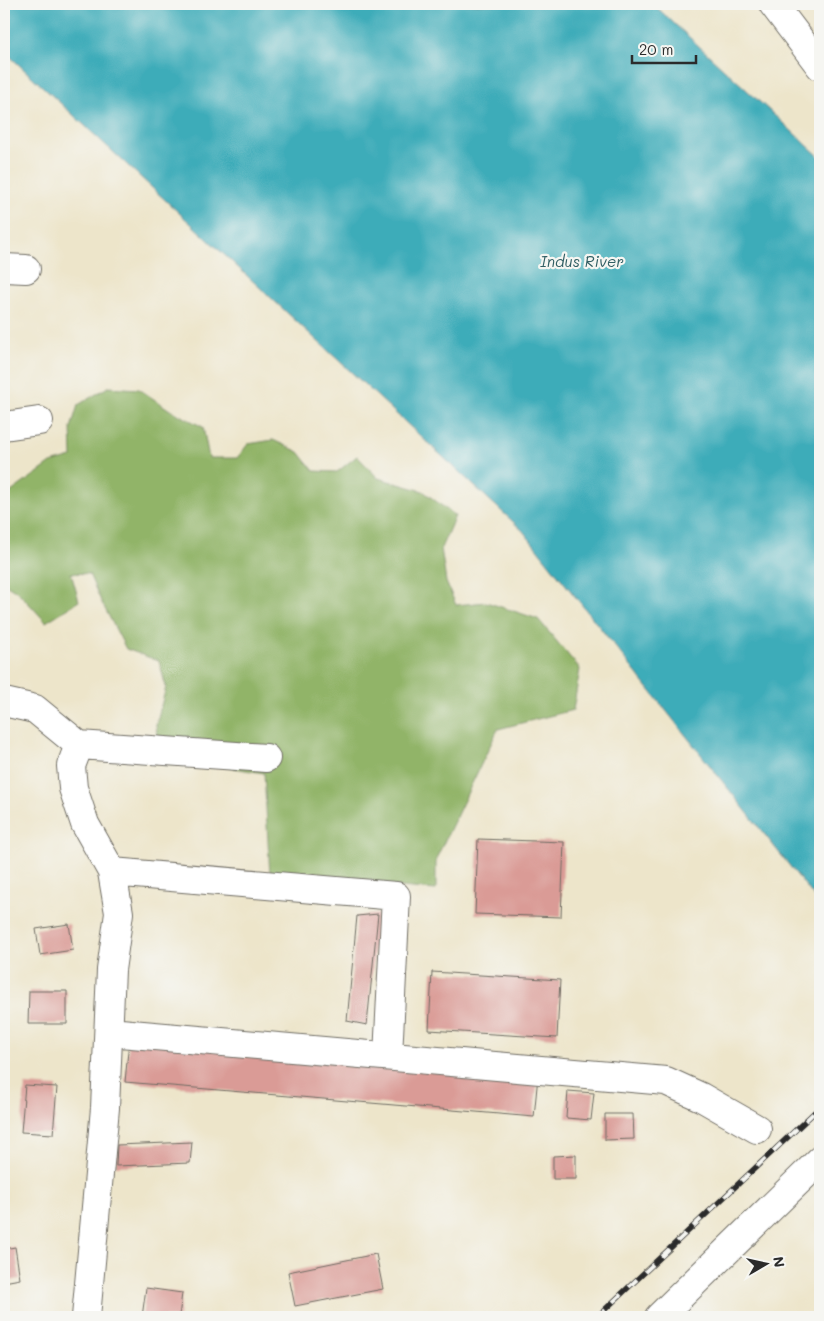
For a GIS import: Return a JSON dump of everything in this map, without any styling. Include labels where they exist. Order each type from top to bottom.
[{"type":"main road","points":[[773,4],[820,66]]},
{"type":"main road","points":[[4,426],[39,421]]},
{"type":"main road","points":[[4,702],[35,709],[79,745],[266,758]]},
{"type":"main road","points":[[79,745],[71,766],[73,788],[85,824],[112,872],[118,913],[111,970],[105,1108],[86,1317]]},
{"type":"main road","points":[[112,872],[396,896],[388,1056]]},
{"type":"main road","points":[[108,1032],[666,1081],[757,1128]]},
{"type":"main road","points":[[659,1317],[820,1160]]},
{"type":"green space","points":[[108,387],[139,389],[170,410],[203,427],[209,458],[237,458],[248,444],[273,440],[299,452],[314,471],[337,472],[357,456],[378,478],[423,491],[455,516],[441,548],[446,582],[456,605],[486,602],[538,619],[580,669],[573,710],[498,729],[436,859],[436,890],[270,876],[264,773],[159,756],[156,725],[166,687],[159,661],[126,649],[89,574],[71,573],[79,601],[46,622],[18,592],[4,583],[4,497],[51,463],[72,457],[71,428],[78,405]]},
{"type":"water","name":"Indus River","points":[[4,4],[653,4],[820,157],[820,904],[523,531],[4,51]]},
{"type":"building","points":[[478,839],[564,842],[561,917],[475,914]]},
{"type":"building","points":[[378,914],[367,1025],[347,1021],[357,916]]},
{"type":"building","points":[[69,924],[73,950],[40,955],[36,929]]},
{"type":"building","points":[[432,972],[560,980],[557,1038],[429,1030]]},
{"type":"building","points":[[29,991],[67,991],[67,1024],[28,1024]]},
{"type":"building","points":[[129,1041],[538,1076],[534,1117],[125,1082]]},
{"type":"building","points":[[25,1085],[57,1087],[53,1134],[21,1132]]},
{"type":"building","points":[[568,1091],[594,1093],[591,1120],[566,1118]]},
{"type":"building","points":[[605,1114],[633,1114],[634,1139],[605,1140]]},
{"type":"building","points":[[192,1142],[190,1163],[116,1166],[117,1145]]},
{"type":"building","points":[[576,1155],[576,1179],[553,1179],[553,1156]]},
{"type":"building","points":[[15,1247],[20,1279],[4,1282],[4,1249]]},
{"type":"building","points":[[376,1254],[383,1289],[295,1306],[288,1272]]},
{"type":"building","points":[[146,1288],[182,1293],[179,1317],[142,1317]]},
{"type":"railway","points":[[597,1317],[820,1107]]}]
